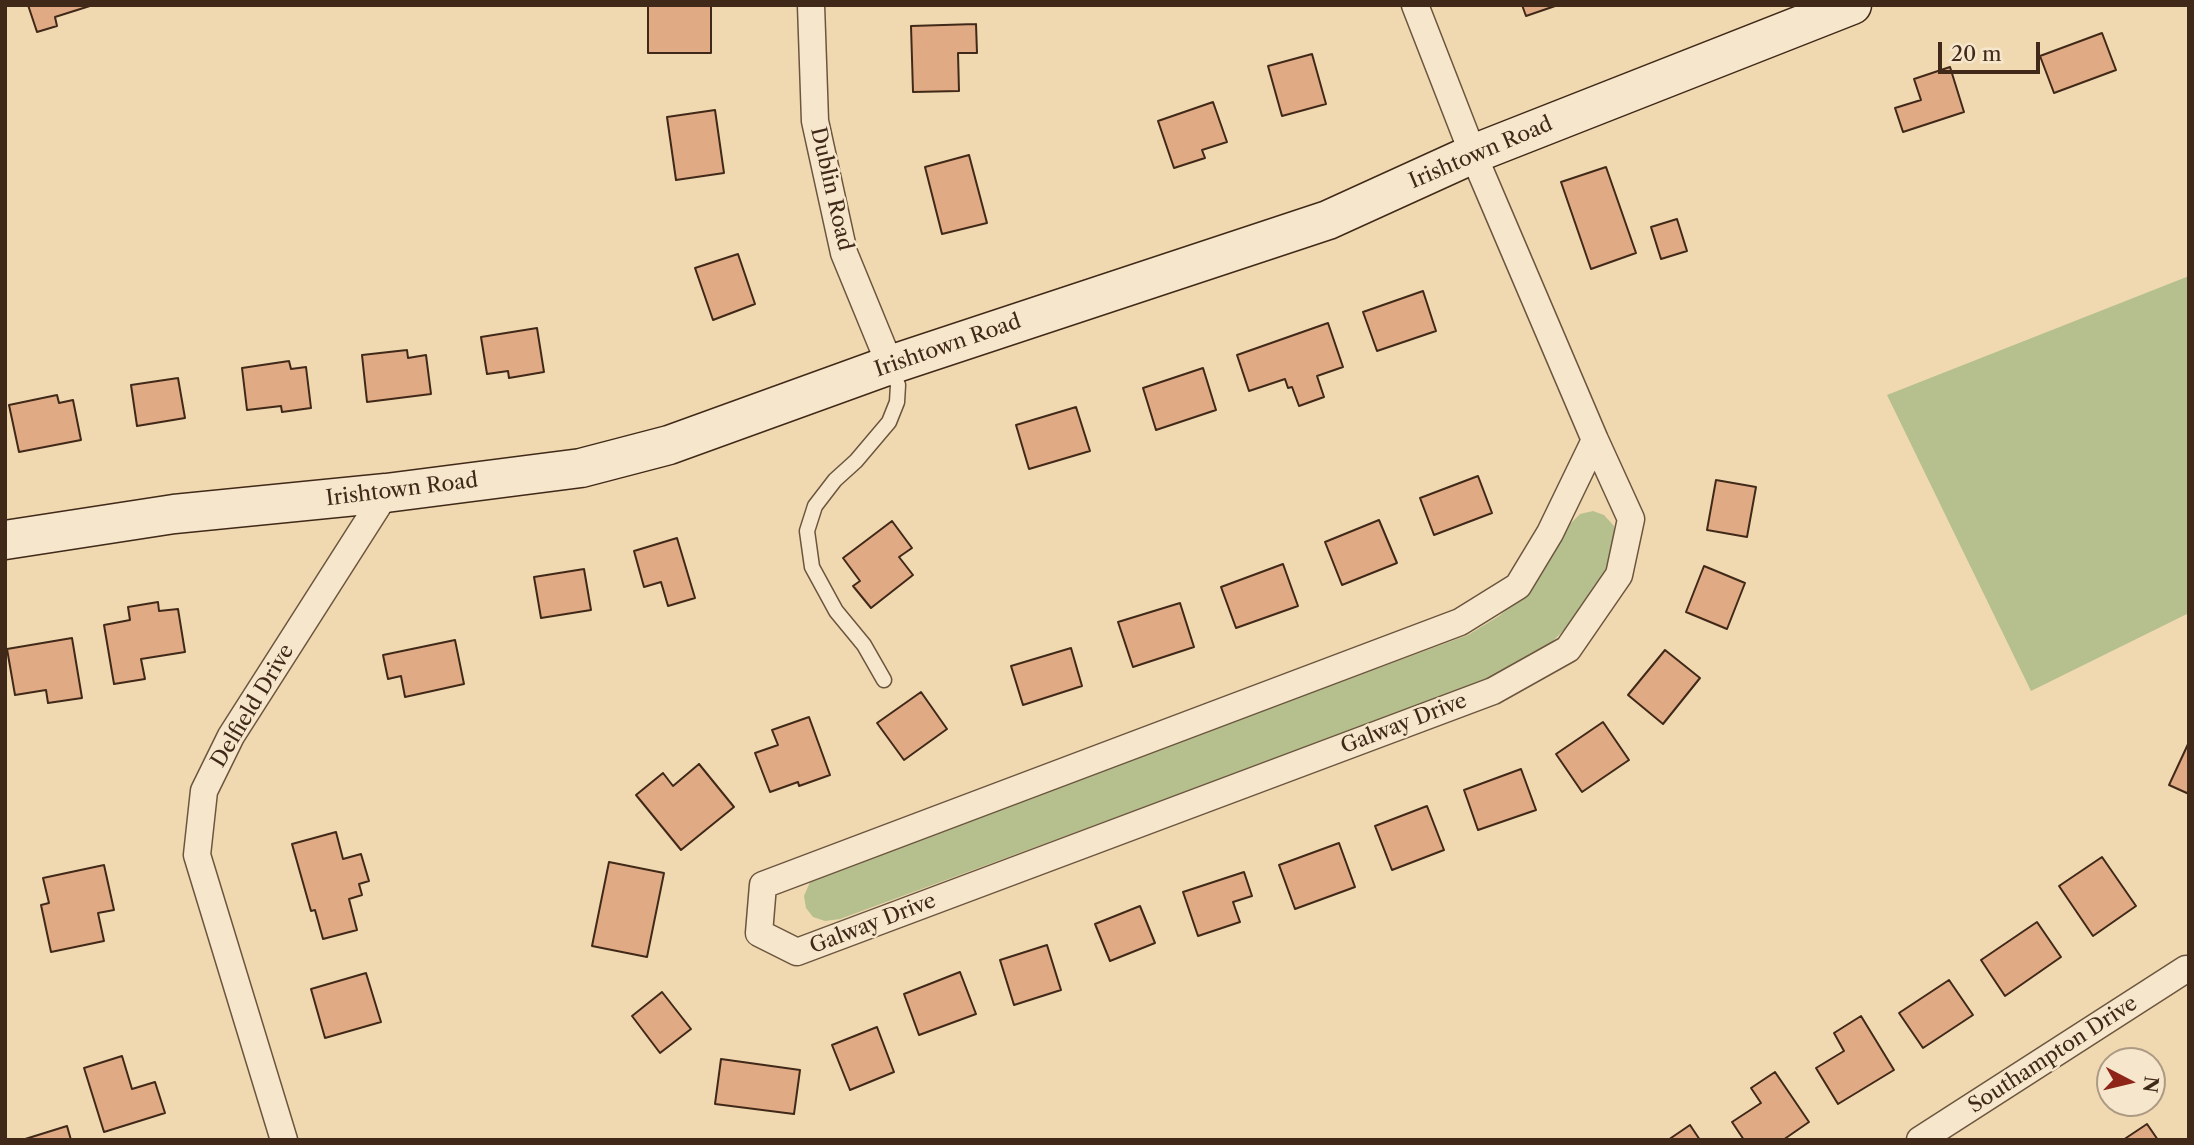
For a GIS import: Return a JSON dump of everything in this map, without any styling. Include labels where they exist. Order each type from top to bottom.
[{"type":"street","name":"Dublin Road","points":[[811,5],[815,121],[844,253],[890,365]]},
{"type":"street","name":"Galway Drive","points":[[1415,5],[1473,154],[1631,519],[1619,575],[1568,649],[1493,691],[797,952],[759,933],[763,885],[1460,622],[1518,586],[1550,533],[1595,440]]},
{"type":"street","name":"Irishtown Road","points":[[5,540],[174,514],[386,493],[581,468],[669,445],[890,365],[1328,219],[1473,154],[1852,5]]},
{"type":"street","name":"Delfield Drive","points":[[284,1140],[197,855],[204,791],[231,736],[386,493]]},
{"type":"street","name":"Southampton Drive","points":[[1920,1140],[2186,969]]},
{"type":"lane","points":[[884,680],[864,645],[836,611],[812,567],[807,531],[815,506],[835,480],[856,461],[889,422],[897,402],[898,385],[890,365]]},
{"type":"green space","points":[[2189,276],[2189,613],[2031,691],[1887,395]]},
{"type":"green space","points":[[1593,511],[1604,515],[1614,526],[1616,543],[1606,569],[1588,600],[1568,626],[1544,650],[1481,683],[840,919],[825,921],[813,917],[806,908],[804,896],[810,882],[823,873],[1468,635],[1499,616],[1525,595],[1545,568],[1570,524],[1580,514]]},
{"type":"building","points":[[28,5],[93,5],[55,17],[57,26],[37,32]]},
{"type":"building","points":[[648,5],[711,5],[711,53],[648,53]]},
{"type":"building","points":[[1522,5],[1558,5],[1526,16]]},
{"type":"building","points":[[976,24],[977,53],[958,53],[959,91],[913,92],[911,26]]},
{"type":"building","points":[[2102,33],[2116,70],[2054,93],[2040,56]]},
{"type":"building","points":[[1312,54],[1326,104],[1282,116],[1268,66]]},
{"type":"building","points":[[1950,67],[1964,112],[1903,132],[1895,108],[1921,100],[1914,79]]},
{"type":"building","points":[[1213,102],[1227,142],[1202,150],[1205,158],[1174,168],[1158,121]]},
{"type":"building","points":[[715,110],[724,173],[676,180],[667,117]]},
{"type":"building","points":[[969,155],[987,223],[942,234],[925,167]]},
{"type":"building","points":[[1606,167],[1636,253],[1591,269],[1561,182]]},
{"type":"building","points":[[1677,219],[1687,251],[1661,259],[1651,227]]},
{"type":"building","points":[[738,254],[755,304],[713,320],[695,268]]},
{"type":"building","points":[[1423,291],[1436,331],[1377,351],[1363,312]]},
{"type":"building","points":[[1328,323],[1343,367],[1317,376],[1324,397],[1299,406],[1292,387],[1288,388],[1285,379],[1249,391],[1237,355]]},
{"type":"building","points":[[537,328],[544,372],[509,378],[508,371],[487,374],[481,337]]},
{"type":"building","points":[[407,350],[408,358],[426,355],[431,394],[367,402],[362,355]]},
{"type":"building","points":[[289,361],[291,369],[306,367],[311,408],[282,412],[281,406],[247,410],[242,368]]},
{"type":"building","points":[[1203,368],[1216,410],[1156,430],[1143,388]]},
{"type":"building","points":[[178,378],[185,418],[137,426],[131,385]]},
{"type":"building","points":[[57,395],[59,403],[73,400],[81,440],[19,452],[9,405]]},
{"type":"building","points":[[1076,407],[1090,451],[1029,469],[1016,425]]},
{"type":"building","points":[[1478,476],[1492,513],[1434,535],[1420,498]]},
{"type":"building","points":[[1716,480],[1756,487],[1747,537],[1707,530]]},
{"type":"building","points":[[1379,520],[1397,563],[1342,585],[1325,542]]},
{"type":"building","points":[[892,521],[912,548],[899,557],[913,575],[871,608],[853,586],[860,581],[843,558]]},
{"type":"building","points":[[677,538],[695,598],[668,606],[661,582],[644,587],[634,551]]},
{"type":"building","points":[[1283,564],[1298,606],[1236,628],[1221,587]]},
{"type":"building","points":[[1704,566],[1745,583],[1727,629],[1686,612]]},
{"type":"building","points":[[584,569],[591,610],[541,618],[534,577]]},
{"type":"building","points":[[158,602],[159,611],[178,609],[185,652],[141,659],[145,679],[114,684],[104,625],[130,620],[128,607]]},
{"type":"building","points":[[1180,603],[1194,647],[1133,667],[1118,622]]},
{"type":"building","points":[[72,638],[82,698],[48,703],[46,690],[15,695],[7,649]]},
{"type":"building","points":[[455,640],[464,684],[405,697],[401,676],[388,679],[383,655]]},
{"type":"building","points":[[1071,648],[1082,686],[1023,705],[1011,666]]},
{"type":"building","points":[[1665,650],[1700,678],[1663,724],[1628,695]]},
{"type":"building","points":[[921,692],[947,729],[904,760],[877,723]]},
{"type":"building","points":[[809,717],[830,775],[799,786],[798,782],[770,792],[755,753],[778,745],[772,730]]},
{"type":"building","points":[[1603,722],[1629,760],[1582,792],[1556,754]]},
{"type":"building","points":[[2189,742],[2189,794],[2169,785]]},
{"type":"building","points":[[699,764],[734,807],[681,850],[636,795],[663,773],[673,786]]},
{"type":"building","points":[[1521,769],[1536,810],[1478,830],[1464,790]]},
{"type":"building","points":[[1427,806],[1444,850],[1392,870],[1375,826]]},
{"type":"building","points":[[336,832],[343,859],[361,854],[369,881],[359,884],[362,895],[349,899],[357,930],[323,939],[315,910],[311,911],[292,844]]},
{"type":"building","points":[[1339,843],[1355,887],[1295,909],[1279,865]]},
{"type":"building","points":[[2102,857],[2136,906],[2093,936],[2059,886]]},
{"type":"building","points":[[609,862],[664,873],[647,957],[592,946]]},
{"type":"building","points":[[104,865],[114,910],[98,913],[104,941],[51,952],[41,905],[49,903],[43,878]]},
{"type":"building","points":[[1244,872],[1252,896],[1233,902],[1240,922],[1198,936],[1183,892]]},
{"type":"building","points":[[1140,906],[1155,943],[1110,961],[1095,924]]},
{"type":"building","points":[[2037,922],[2061,957],[2005,996],[1981,960]]},
{"type":"building","points":[[1047,945],[1061,990],[1014,1005],[1000,960]]},
{"type":"building","points":[[960,972],[976,1014],[919,1035],[904,994]]},
{"type":"building","points":[[366,973],[381,1022],[325,1038],[311,989]]},
{"type":"building","points":[[1949,980],[1973,1015],[1923,1048],[1899,1013]]},
{"type":"building","points":[[662,992],[691,1029],[660,1053],[632,1016]]},
{"type":"building","points":[[1861,1016],[1894,1070],[1838,1104],[1816,1068],[1844,1051],[1834,1033]]},
{"type":"building","points":[[877,1027],[894,1072],[850,1090],[832,1045]]},
{"type":"building","points":[[122,1056],[132,1089],[155,1082],[165,1113],[104,1132],[84,1068]]},
{"type":"building","points":[[721,1059],[800,1070],[794,1114],[715,1104]]},
{"type":"building","points":[[1775,1072],[1809,1122],[1783,1140],[1744,1140],[1732,1122],[1761,1103],[1751,1088]]},
{"type":"building","points":[[2147,1124],[2158,1140],[2123,1140]]},
{"type":"building","points":[[1690,1125],[1700,1140],[1668,1140]]},
{"type":"building","points":[[67,1126],[71,1140],[22,1140]]}]
